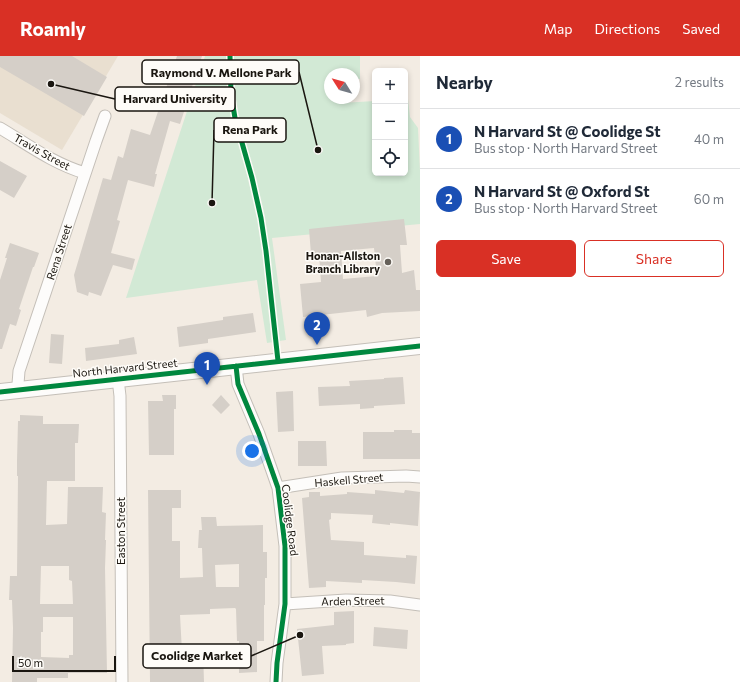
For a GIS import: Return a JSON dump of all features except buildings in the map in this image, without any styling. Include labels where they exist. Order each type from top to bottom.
[{"type":"main road","name":"North Harvard Street","points":[[0,392],[420,346]]},
{"type":"street","name":"Rena Street","points":[[18,390],[19,371],[105,116]]},
{"type":"street","name":"Travis Street","points":[[0,128],[61,164],[85,173]]},
{"type":"street","name":"Coolidge Road","points":[[236,366],[238,384],[278,488],[285,546],[285,604],[276,682]]},
{"type":"street","name":"Easton Street","points":[[118,379],[120,396],[122,682]]},
{"type":"street","name":"Haskell Street","points":[[278,488],[342,478],[420,477]]},
{"type":"street","name":"Arden Street","points":[[285,604],[346,600],[390,601],[420,605]]},
{"type":"shaded area","points":[[0,56],[118,56],[62,150],[0,113]]},
{"type":"green space","points":[[205,56],[360,56],[360,68],[324,68],[324,104],[360,104],[360,102],[372,101],[372,176],[408,176],[408,99],[410,117],[418,128],[420,224],[272,238],[286,340],[267,343],[257,280],[126,298]]},
{"type":"cycle path","points":[[230,56],[231,94],[235,118],[252,178],[261,218],[278,361]]},
{"type":"cycle path","points":[[0,392],[420,346]]},
{"type":"cycle path","points":[[236,366],[238,384],[259,434],[278,488],[285,546],[285,604],[276,682]]},
{"type":"place","name":"Harvard University","points":[[51,84]]},
{"type":"place","name":"Raymond V. Mellone Park","points":[[318,150]]},
{"type":"place","name":"Rena Park","points":[[212,203]]},
{"type":"place","name":"Honan-Allston Branch Library","points":[[388,262]]},
{"type":"place","name":"N Harvard St @ Oxford St","points":[[317,345]]},
{"type":"place","name":"N Harvard St @ Coolidge St","points":[[207,385]]},
{"type":"place","name":"Coolidge Market","points":[[300,635]]}]
